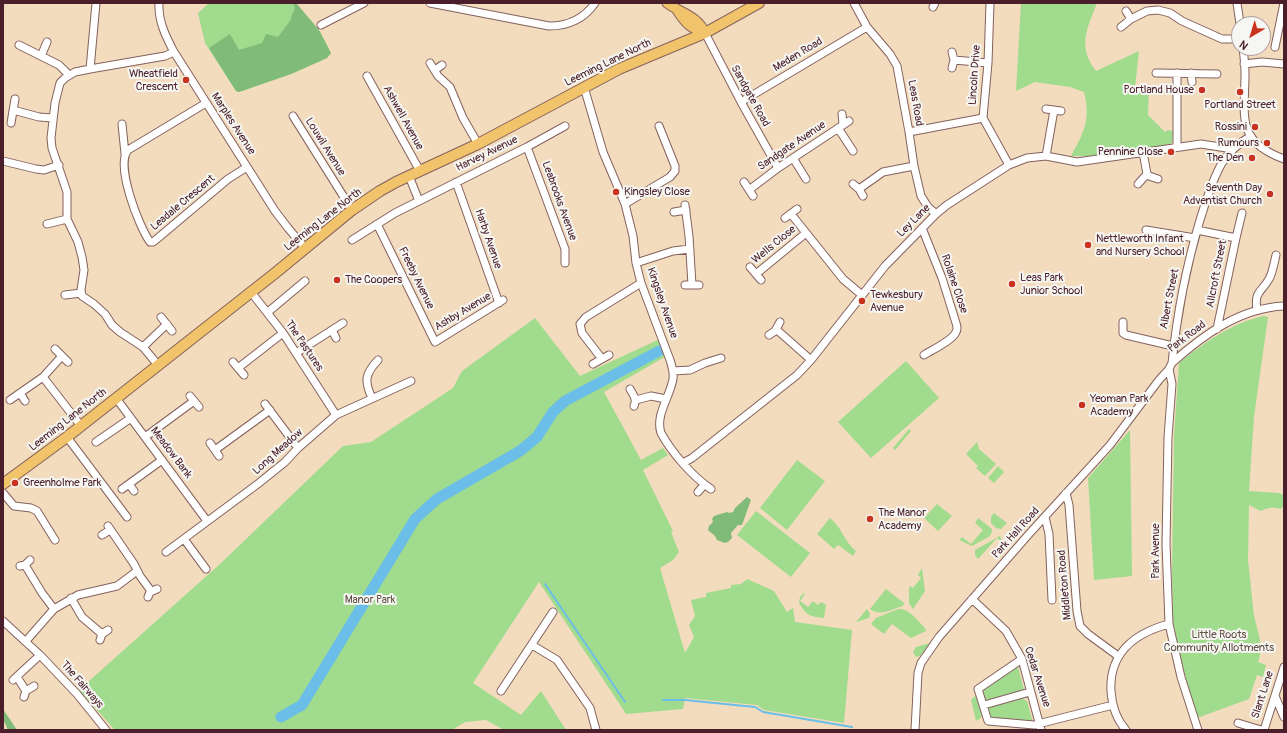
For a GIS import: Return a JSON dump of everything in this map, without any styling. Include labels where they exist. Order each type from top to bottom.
[{"type":"highway","name":"Leeming Lane North","points":[[3,484],[67,438],[352,210],[380,191],[408,176],[478,144],[619,69],[705,33],[759,3]]},
{"type":"main road","points":[[667,3],[696,20],[705,33]]},
{"type":"street","points":[[90,69],[96,3]]},
{"type":"street","name":"Marples Avenue","points":[[159,3],[160,19],[165,34],[174,52],[280,217],[305,248]]},
{"type":"street","points":[[321,25],[364,3]]},
{"type":"street","points":[[430,3],[549,26],[560,26],[571,23],[585,14],[595,3]]},
{"type":"street","name":"Leas Road","points":[[854,3],[867,27],[890,54],[897,66],[920,196],[928,207],[936,214]]},
{"type":"street","name":"Lincoln Drive","points":[[990,3],[988,63],[983,118],[1009,165]]},
{"type":"street","points":[[1237,3],[1239,16]]},
{"type":"street","points":[[1275,47],[1284,3]]},
{"type":"street","points":[[1121,27],[1147,11],[1158,10],[1170,13],[1182,21],[1222,39],[1231,39]]},
{"type":"street","points":[[1126,11],[1132,19]]},
{"type":"street","name":"Meden Road","points":[[741,102],[867,27]]},
{"type":"street","name":"Sandgate Road","points":[[705,33],[778,168]]},
{"type":"street","points":[[41,56],[47,42]]},
{"type":"street","points":[[19,45],[59,66],[69,75]]},
{"type":"street","points":[[158,366],[143,347],[116,329],[94,304],[82,296],[81,293],[84,270],[82,257],[78,242],[67,219],[67,192],[52,148],[51,138],[53,118],[60,83],[69,75],[75,72],[90,69],[166,56],[174,52]]},
{"type":"street","points":[[952,52],[954,60],[952,68]]},
{"type":"street","points":[[1244,56],[1245,122],[1250,136],[1260,148],[1284,159]]},
{"type":"street","points":[[954,60],[988,63]]},
{"type":"street","points":[[1244,64],[1262,62],[1284,64]]},
{"type":"street","points":[[430,63],[442,80],[450,87],[463,118],[478,144]]},
{"type":"street","points":[[434,70],[442,65]]},
{"type":"street","points":[[1156,73],[1217,74]]},
{"type":"street","points":[[1177,73],[1177,147]]},
{"type":"street","points":[[1191,73],[1192,82]]},
{"type":"street","name":"Ashwell Avenue","points":[[367,76],[420,171]]},
{"type":"street","name":"Kingsley Avenue","points":[[584,87],[603,152],[625,204],[633,236],[636,263],[641,283],[673,371],[673,378],[661,414],[659,427],[664,439],[691,474],[707,487],[698,492]]},
{"type":"street","points":[[11,123],[15,99]]},
{"type":"street","points":[[125,154],[128,150],[206,103]]},
{"type":"street","points":[[1046,108],[1057,110],[1046,156]]},
{"type":"street","points":[[14,110],[39,117],[53,118]]},
{"type":"street","points":[[842,114],[843,125],[853,151]]},
{"type":"street","name":"Louwil Avenue","points":[[293,116],[352,210]]},
{"type":"street","points":[[909,132],[983,118]]},
{"type":"street","points":[[122,124],[125,154]]},
{"type":"street","name":"Sandgate Avenue","points":[[744,182],[751,193],[778,168],[843,125]]},
{"type":"street","name":"Harvey Avenue","points":[[352,240],[395,213],[527,147],[565,126]]},
{"type":"street","points":[[625,204],[670,177],[675,171],[675,166],[663,129]]},
{"type":"street","name":"Albert Street","points":[[1171,366],[1180,302],[1205,202],[1222,164],[1233,150],[1250,136]]},
{"type":"street","name":"Ley Lane","points":[[683,463],[692,458],[797,375],[811,360],[885,266],[936,214],[947,205],[1009,165],[1027,158],[1046,156],[1077,162],[1201,144],[1233,150]]},
{"type":"street","name":"Leabrooks Avenue","points":[[527,147],[565,249],[565,263]]},
{"type":"street","points":[[1142,152],[1147,174],[1158,179]]},
{"type":"street","name":"Leadale Crescent","points":[[125,154],[123,159],[128,192],[150,242],[153,242],[158,238],[228,179],[247,167]]},
{"type":"street","points":[[793,158],[806,179]]},
{"type":"street","points":[[3,161],[44,170],[59,165]]},
{"type":"street","points":[[863,196],[856,186],[883,172],[914,166]]},
{"type":"street","points":[[1138,184],[1147,174]]},
{"type":"street","points":[[408,176],[419,201]]},
{"type":"street","name":"Harby Avenue","points":[[456,182],[501,302]]},
{"type":"street","points":[[674,212],[685,208],[696,285],[684,285]]},
{"type":"street","points":[[791,213],[843,279],[862,295]]},
{"type":"street","points":[[1236,238],[1242,213]]},
{"type":"street","points":[[47,224],[67,219]]},
{"type":"street","name":"Freeby Avenue","points":[[377,224],[435,342]]},
{"type":"street","name":"Rolaine Close","points":[[922,228],[942,278],[957,330],[955,335],[924,355]]},
{"type":"street","points":[[1146,230],[1195,238]]},
{"type":"street","name":"Allcroft Street","points":[[1197,230],[1236,238],[1217,328]]},
{"type":"street","name":"Wells Close","points":[[756,274],[806,233]]},
{"type":"street","points":[[636,263],[673,251],[690,248]]},
{"type":"street","points":[[1257,310],[1257,294],[1272,274],[1276,255]]},
{"type":"street","name":"Wells Close","points":[[750,267],[761,280]]},
{"type":"street","points":[[268,312],[301,289],[305,281]]},
{"type":"street","points":[[602,359],[582,333],[580,324],[586,317],[641,283]]},
{"type":"street","name":"The Pastures","points":[[251,292],[283,333],[336,415]]},
{"type":"street","points":[[65,295],[81,293]]},
{"type":"street","name":"Ashby Avenue","points":[[435,342],[501,302]]},
{"type":"street","name":"Park Road","points":[[1171,366],[1198,340],[1217,328],[1257,310],[1284,306]]},
{"type":"street","points":[[161,317],[172,331]]},
{"type":"street","points":[[769,335],[776,329],[780,322]]},
{"type":"street","points":[[1123,322],[1123,333],[1126,335],[1173,346]]},
{"type":"street","points":[[296,353],[343,323]]},
{"type":"street","points":[[143,347],[167,324]]},
{"type":"street","points":[[776,329],[811,360]]},
{"type":"street","points":[[332,330],[336,338]]},
{"type":"street","points":[[238,368],[283,333]]},
{"type":"street","points":[[55,349],[68,362]]},
{"type":"street","points":[[593,364],[609,355]]},
{"type":"street","points":[[10,400],[43,377],[62,356]]},
{"type":"street","points":[[673,371],[690,370],[721,358]]},
{"type":"street","points":[[372,398],[366,383],[367,375],[378,360]]},
{"type":"street","points":[[233,362],[244,374]]},
{"type":"street","name":"Park Hall Road","points":[[915,730],[918,672],[921,663],[939,637],[1110,445],[1171,366]]},
{"type":"street","name":"Park Avenue","points":[[1171,366],[1172,384],[1168,437],[1166,544],[1169,624],[1181,677],[1198,730]]},
{"type":"street","points":[[43,377],[81,426]]},
{"type":"street","name":"Long Meadow","points":[[166,552],[259,484],[336,415],[412,381]]},
{"type":"street","points":[[630,389],[635,403],[651,396],[666,399]]},
{"type":"street","points":[[20,393],[25,401]]},
{"type":"street","name":"Meadow Bank","points":[[116,398],[207,521]]},
{"type":"street","points":[[145,437],[194,401]]},
{"type":"street","points":[[266,404],[298,448]]},
{"type":"street","points":[[210,443],[217,453],[270,410]]},
{"type":"street","points":[[96,442],[131,418]]},
{"type":"street","points":[[67,438],[127,517]]},
{"type":"street","points":[[122,489],[162,460]]},
{"type":"street","points":[[129,484],[134,491]]},
{"type":"street","points":[[3,493],[10,504],[37,510],[54,532],[55,540]]},
{"type":"street","name":"Middleton Road","points":[[1066,493],[1069,505],[1077,611],[1080,626],[1088,634],[1118,656]]},
{"type":"street","points":[[1045,517],[1049,534],[1050,595]]},
{"type":"street","points":[[102,535],[109,528],[152,592]]},
{"type":"street","points":[[184,539],[206,564]]},
{"type":"street","points":[[25,564],[42,593],[54,609]]},
{"type":"street","points":[[26,642],[54,609],[71,598],[87,592],[117,586],[137,571]]},
{"type":"street","points":[[71,598],[82,617],[103,635]]},
{"type":"street","name":"Cedar Avenue","points":[[972,599],[1006,631],[1022,659],[1040,727]]},
{"type":"street","points":[[501,691],[553,612]]},
{"type":"street","name":"The Fairways","points":[[3,621],[40,655],[77,694],[106,730]]},
{"type":"street","points":[[1126,730],[1117,717],[1113,705],[1110,682],[1118,656],[1139,635],[1169,624]]},
{"type":"street","points":[[532,645],[557,660],[590,708],[596,730]]},
{"type":"street","points":[[34,686],[25,694],[15,679],[40,655]]},
{"type":"street","points":[[1022,659],[978,689],[988,721],[1034,725],[1040,727],[1113,705]]},
{"type":"street","name":"Slant Lane","points":[[1238,723],[1263,730],[1284,667]]},
{"type":"street","points":[[984,705],[1030,692]]},
{"type":"street","points":[[1275,696],[1284,716]]},
{"type":"street","points":[[1270,711],[1284,716]]},
{"type":"green space","points":[[209,3],[296,3],[319,30],[331,53],[327,58],[291,74],[239,92],[236,91],[205,43],[198,13]]},
{"type":"green space","points":[[292,3],[296,3],[319,30],[331,53],[327,58],[291,74],[239,92],[236,91],[209,48],[230,34],[239,50],[262,43],[266,34],[278,37],[290,21],[295,7]]},
{"type":"green space","points":[[1021,3],[1097,3],[1087,29],[1085,45],[1090,62],[1096,71],[1139,51],[1135,88],[1149,88],[1148,115],[1165,132],[1168,130],[1173,131],[1171,144],[1089,156],[1071,156],[1080,140],[1085,126],[1087,110],[1084,92],[1070,87],[1035,82],[1016,91]]},
{"type":"green space","name":"Little Roots Community Allotments","points":[[1264,316],[1268,317],[1254,417],[1249,491],[1279,493],[1284,495],[1284,505],[1281,509],[1271,508],[1261,511],[1249,505],[1248,560],[1254,616],[1260,640],[1260,656],[1258,662],[1266,665],[1263,677],[1257,675],[1249,699],[1197,718],[1180,656],[1173,621],[1172,569],[1174,436],[1179,363],[1218,335],[1240,323]]},
{"type":"green space","name":"Manor Park","points":[[535,318],[580,376],[662,338],[668,355],[604,392],[641,460],[663,448],[668,455],[643,470],[673,531],[671,532],[679,552],[673,560],[660,568],[685,653],[694,637],[689,625],[695,616],[691,600],[706,597],[706,593],[731,588],[731,585],[741,584],[747,579],[774,591],[787,612],[793,608],[795,622],[852,630],[844,723],[764,710],[757,705],[685,698],[683,709],[626,714],[539,582],[473,683],[521,715],[541,691],[566,730],[504,730],[486,720],[465,722],[452,730],[115,730],[79,690],[220,564],[343,446],[371,442],[453,388],[462,371]]},
{"type":"green space","points":[[906,361],[939,398],[871,458],[838,422]]},
{"type":"green space","points":[[909,429],[911,431],[895,450],[893,448]]},
{"type":"green space","points":[[1130,430],[1132,576],[1094,580],[1088,478]]},
{"type":"green space","points":[[977,442],[979,449],[996,464],[985,476],[976,468],[978,466],[966,454]]},
{"type":"green space","points":[[797,460],[825,481],[787,530],[760,508]]},
{"type":"green space","points":[[998,466],[1004,472],[994,483],[988,478]]},
{"type":"green space","points":[[747,497],[751,500],[742,525],[738,525],[731,533],[732,538],[728,542],[725,543],[717,540],[708,530],[709,526],[713,522],[712,519],[714,516],[727,512],[733,512],[735,508]]},
{"type":"green space","points":[[937,504],[952,516],[938,531],[924,518]]},
{"type":"green space","points":[[756,511],[810,553],[791,577],[737,535]]},
{"type":"green space","points":[[994,513],[1007,523],[1001,529],[996,528],[991,523],[991,517]]},
{"type":"green space","points":[[830,518],[856,551],[853,556],[838,545],[834,549],[817,534]]},
{"type":"green space","points":[[978,518],[992,529],[990,536],[972,546],[959,540],[962,537],[971,544],[983,530],[975,523]]},
{"type":"green space","points":[[1000,536],[1002,540],[1001,541],[997,538],[978,559],[975,555],[975,550]]},
{"type":"green space","points":[[922,568],[925,591],[913,609],[909,603],[909,588],[910,586],[913,588],[921,578],[918,575]]},
{"type":"green space","points":[[886,589],[904,603],[903,606],[882,612],[870,609]]},
{"type":"green space","points":[[804,593],[805,594],[800,601],[808,607],[813,601],[818,605],[821,602],[826,605],[824,618],[809,615],[804,611],[799,603],[800,597]]},
{"type":"green space","points":[[867,609],[870,614],[869,618],[856,622]]},
{"type":"green space","points":[[898,609],[902,609],[910,613],[925,628],[926,631],[911,638],[892,624],[884,634],[871,624],[876,618]]},
{"type":"green space","points":[[930,643],[920,656],[916,657],[913,652],[916,647]]},
{"type":"green space","points":[[1016,666],[1018,667],[1024,690],[987,702],[985,701],[982,692],[983,689]]},
{"type":"green space","points":[[975,696],[980,703],[982,712],[981,718],[976,721],[971,700]]},
{"type":"green space","points":[[1021,698],[1027,701],[1033,723],[992,719],[989,717],[988,706]]},
{"type":"green space","points":[[3,709],[17,730],[8,730],[3,719]]},
{"type":"waterway","points":[[281,717],[302,705],[415,519],[437,499],[520,451],[537,437],[553,412],[565,401],[659,351]]},
{"type":"waterway","points":[[545,584],[625,702]]},
{"type":"waterway","points":[[663,700],[685,700],[755,707],[763,712],[852,727]]},
{"type":"place","name":"Wheatfield Crescent","points":[[186,80]]},
{"type":"place","name":"Portland House","points":[[1202,90]]},
{"type":"place","name":"Portland Street","points":[[1240,92]]},
{"type":"place","name":"Rossini","points":[[1255,127]]},
{"type":"place","name":"Rumours","points":[[1267,143]]},
{"type":"place","name":"Pennine Close","points":[[1171,152]]},
{"type":"place","name":"The Den","points":[[1252,158]]},
{"type":"place","name":"Kingsley Close","points":[[616,192]]},
{"type":"place","name":"Seventh Day Adventist Church","points":[[1270,194]]},
{"type":"place","name":"Nettleworth Infant and Nursery School","points":[[1088,245]]},
{"type":"place","name":"The Coopers","points":[[337,280]]},
{"type":"place","name":"Leas Park Junior School","points":[[1012,284]]},
{"type":"place","name":"Tewkesbury Avenue","points":[[862,301]]},
{"type":"place","name":"Yeoman Park Academy","points":[[1082,405]]},
{"type":"place","name":"Greenholme Park","points":[[15,483]]},
{"type":"place","name":"The Manor Academy","points":[[870,519]]}]
